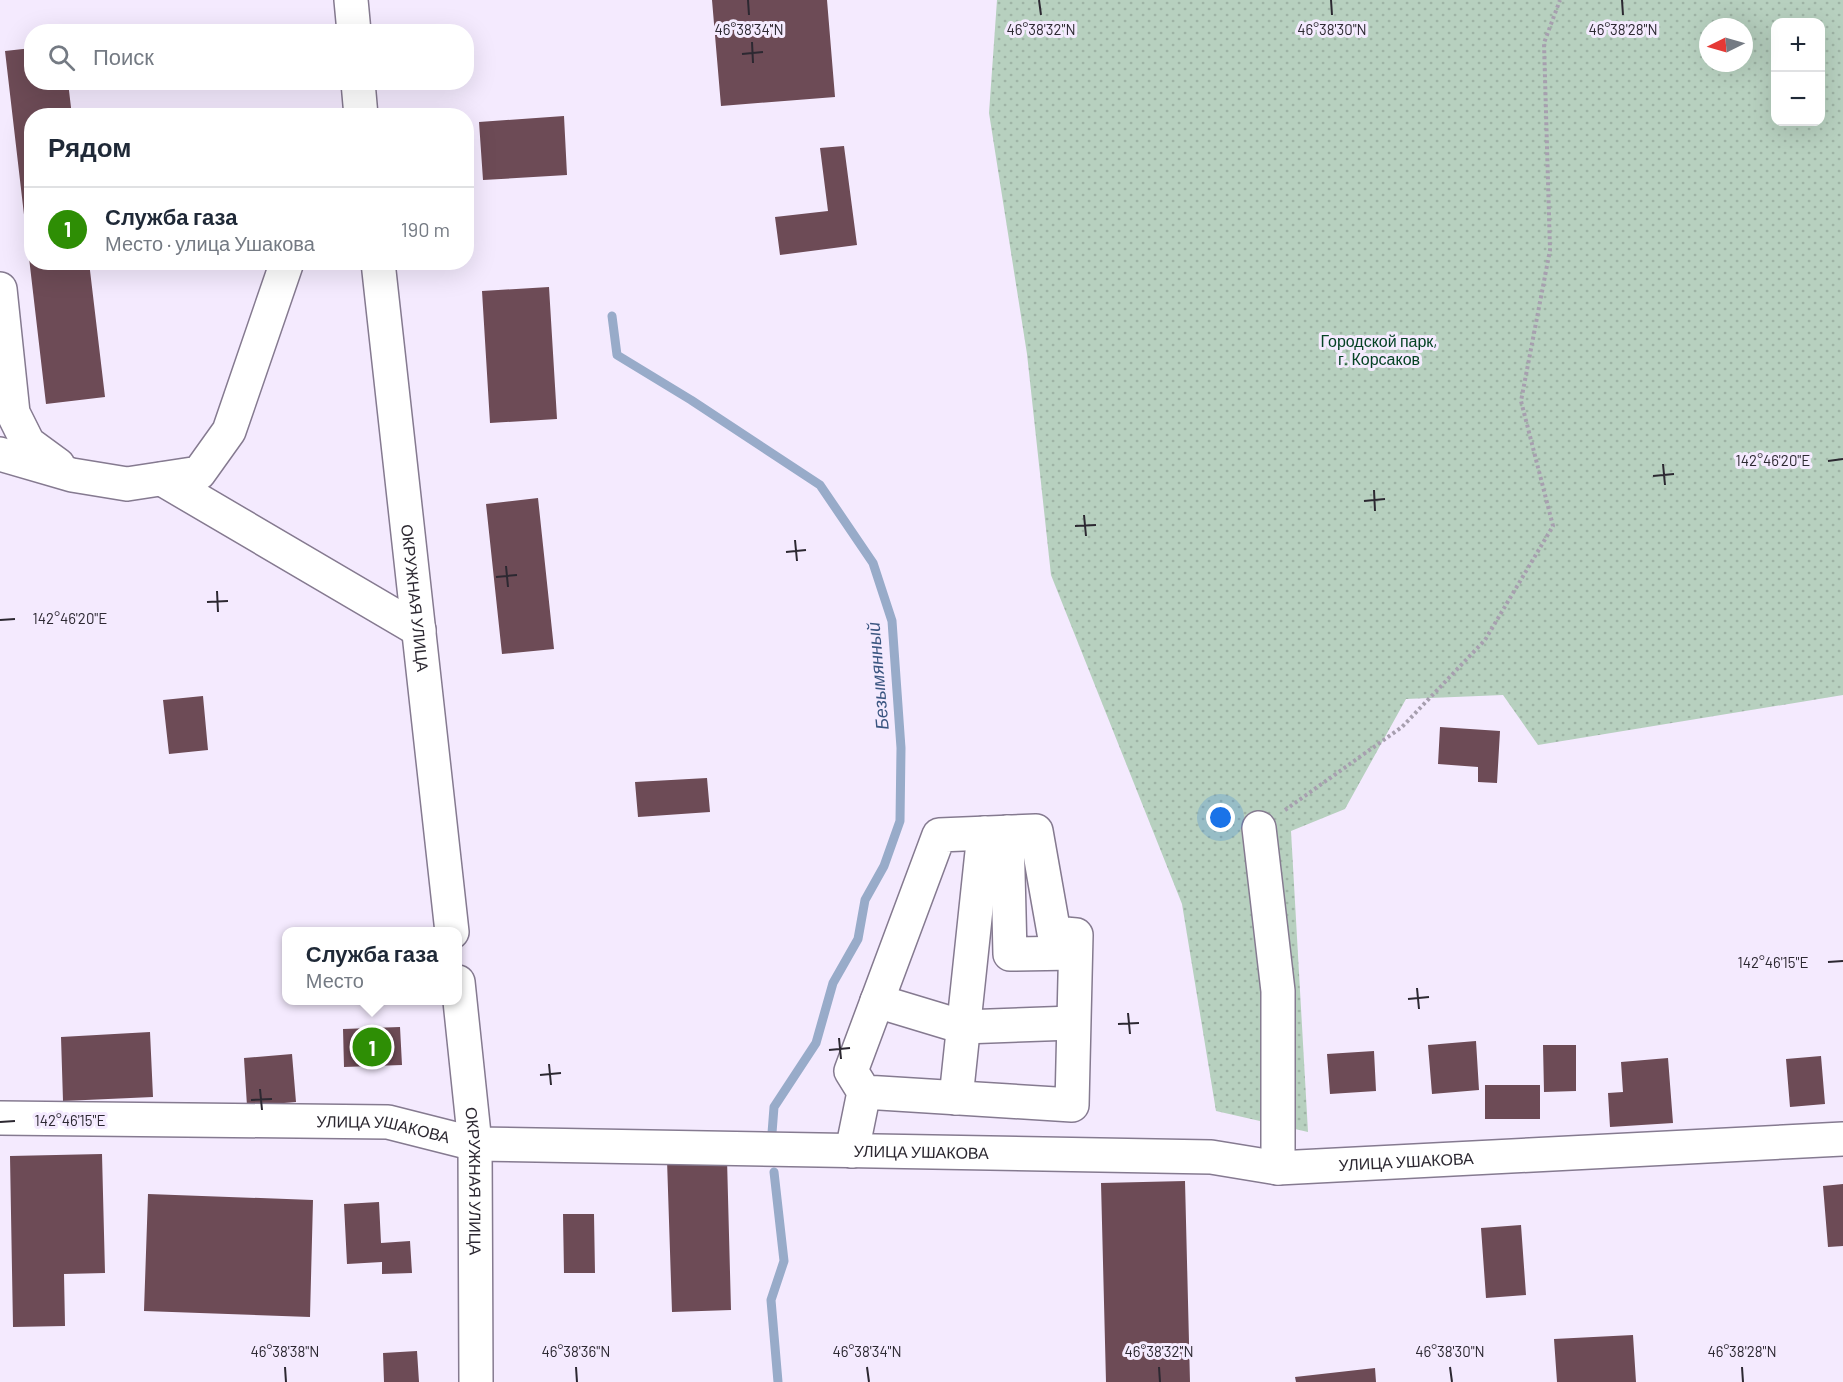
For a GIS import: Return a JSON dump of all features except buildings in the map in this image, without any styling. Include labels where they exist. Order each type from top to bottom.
[{"type":"street","points":[[351,0],[353,24]]},
{"type":"street","points":[[0,454],[72,475],[128,484],[200,473],[229,431],[284,270]]},
{"type":"street","name":"ОКРУЖНАЯ УЛИЦА","points":[[379,270],[451,927]]},
{"type":"street","points":[[0,289],[13,413],[28,443],[72,475]]},
{"type":"street","points":[[162,479],[419,630]]},
{"type":"street","points":[[1259,828],[1278,991],[1278,1168]]},
{"type":"street","points":[[852,1150],[864,1092],[851,1071],[939,835],[1036,831],[1054,933],[1076,935],[1071,1105],[864,1092]]},
{"type":"street","points":[[996,832],[1010,954],[1075,953]]},
{"type":"street","points":[[956,1098],[963,1027],[996,832]]},
{"type":"street","points":[[877,1000],[963,1027],[1073,1023]]},
{"type":"street","name":"ОКРУЖНАЯ УЛИЦА","points":[[460,1005],[475,1144],[476,1382]]},
{"type":"street","name":"УЛИЦА УШАКОВА","points":[[2,1115],[388,1122],[475,1144],[1211,1157],[1278,1168],[1843,1139]]},
{"type":"path","points":[[1259,828],[1402,727],[1485,640],[1553,526],[1521,401],[1550,250],[1544,43],[1560,0]]},
{"type":"green space","name":"Городской парк, г. Корсаков","points":[[997,0],[1843,0],[1843,695],[1538,745],[1503,695],[1406,699],[1345,809],[1291,831],[1308,1132],[1216,1111],[1182,904],[1051,575],[1027,354],[989,113]]},
{"type":"waterway","name":"Безымянный","points":[[612,316],[617,355],[691,400],[820,485],[873,563],[892,621],[901,748],[900,821],[884,866],[865,900],[858,939],[833,983],[816,1043],[774,1107],[772,1133]]},
{"type":"waterway","name":"Безымянный","points":[[774,1172],[784,1261],[771,1300],[778,1382]]},
{"type":"place","name":"Служба газа","points":[[372,1047]]}]
